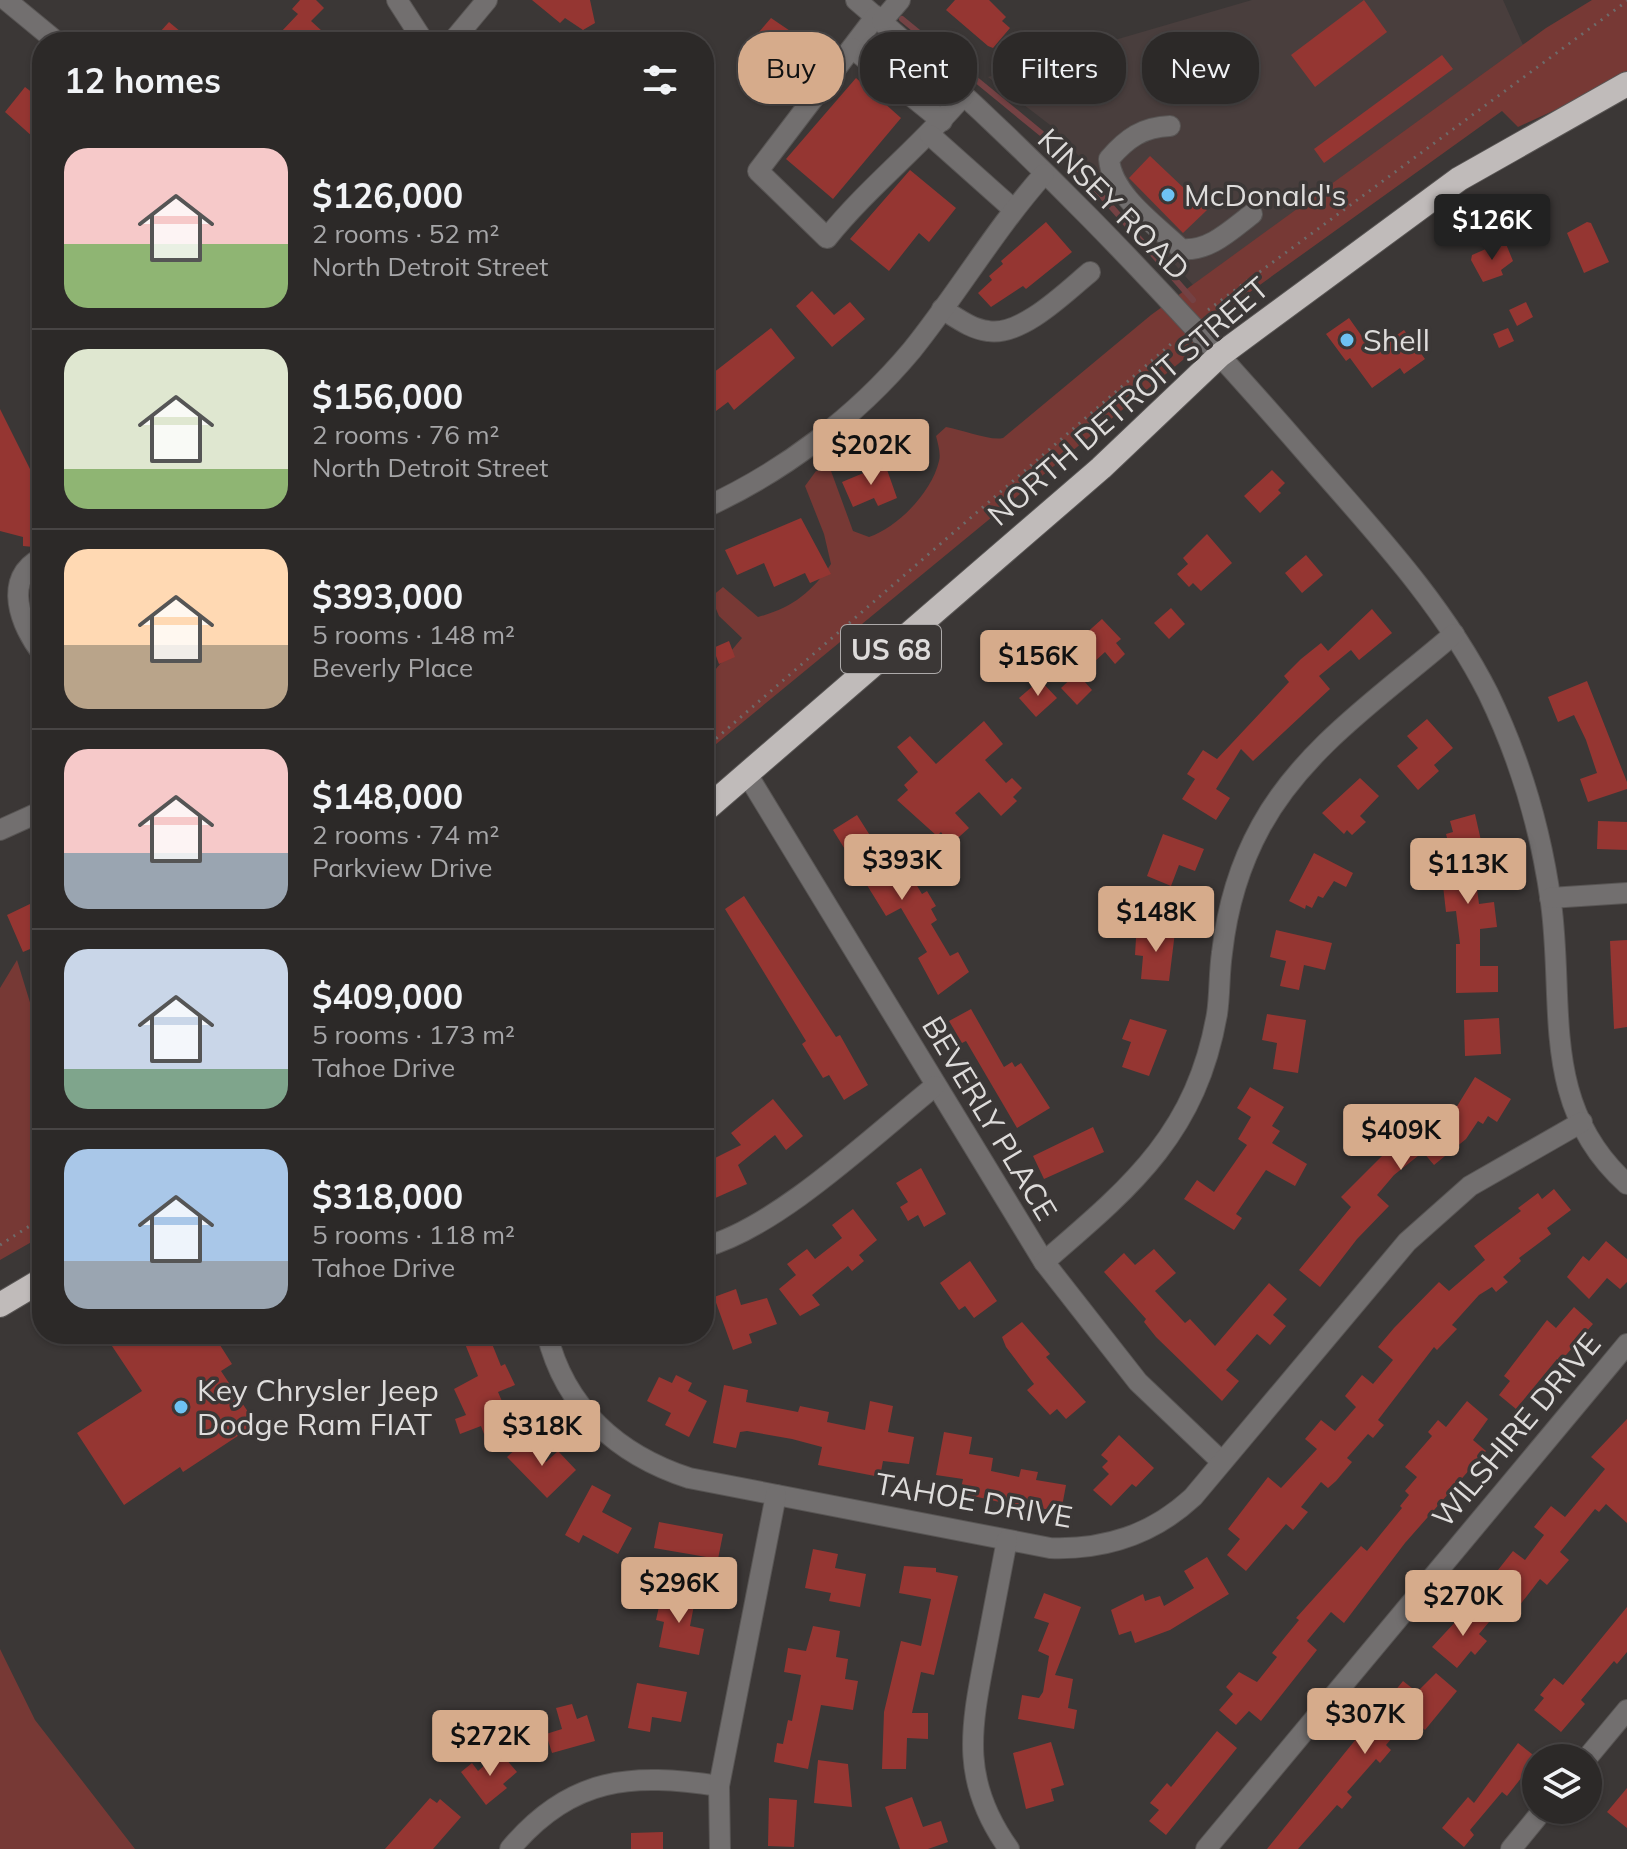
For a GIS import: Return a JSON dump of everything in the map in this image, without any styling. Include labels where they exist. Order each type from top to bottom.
[{"type":"highway","name":"NORTH DETROIT STREET","points":[[714,802],[1101,468],[1220,355],[1459,179],[1627,84]]},
{"type":"highway","points":[[0,1305],[32,1286]]},
{"type":"street","points":[[6,0],[45,32]]},
{"type":"street","points":[[397,0],[418,32]]},
{"type":"street","points":[[460,32],[487,0]]},
{"type":"street","name":"KINSEY ROAD","points":[[856,0],[893,32]]},
{"type":"street","points":[[900,0],[852,48],[758,171],[827,238],[852,208],[936,128],[956,104]]},
{"type":"street","points":[[852,48],[936,128],[1013,209]]},
{"type":"street","name":"KINSEY ROAD","points":[[971,104],[1220,355],[1405,568],[1454,634],[1487,692],[1515,755],[1536,821],[1550,898],[1557,1041],[1566,1082],[1597,1149],[1627,1184]]},
{"type":"street","points":[[1170,126],[1151,127],[1125,140],[1109,159],[1110,174],[1127,196],[1181,249],[1193,250],[1217,241],[1252,214]]},
{"type":"street","points":[[714,503],[770,473],[849,414],[895,370],[1013,209],[1044,174]]},
{"type":"street","points":[[938,315],[977,329],[1004,330],[1034,317],[1090,272]]},
{"type":"street","points":[[32,568],[20,580],[17,605],[32,639]]},
{"type":"street","points":[[1044,1262],[1137,1180],[1186,1110],[1208,1052],[1217,1015],[1221,956],[1232,895],[1250,847],[1274,804],[1325,745],[1454,634]]},
{"type":"street","name":"BEVERLY PLACE","points":[[747,774],[1044,1262],[1138,1382],[1222,1462]]},
{"type":"street","points":[[0,830],[32,816]]},
{"type":"street","points":[[1550,898],[1627,893]]},
{"type":"street","points":[[714,1244],[766,1219],[935,1086]]},
{"type":"street","name":"TAHOE DRIVE","points":[[550,1344],[558,1367],[581,1408],[624,1449],[689,1478],[1007,1540],[1072,1549],[1129,1538],[1179,1510],[1407,1242],[1470,1186],[1582,1122]]},
{"type":"street","name":"WILSHIRE DRIVE","points":[[1206,1849],[1627,1344]]},
{"type":"street","points":[[720,1849],[719,1786],[776,1495]]},
{"type":"street","points":[[1007,1540],[971,1733],[975,1781],[986,1812],[1009,1849]]},
{"type":"street","points":[[1599,1744],[1627,1710]]},
{"type":"street","points":[[510,1849],[548,1812],[596,1787],[633,1779],[664,1778],[719,1786]]},
{"type":"street","points":[[1511,1849],[1532,1824]]},
{"type":"path","points":[[1208,310],[1627,1]]},
{"type":"path","points":[[714,740],[1172,343]]},
{"type":"path","points":[[0,1245],[32,1224]]},
{"type":"shaded area","points":[[1252,0],[1503,0],[1523,45],[1193,285],[1054,128],[1023,104],[1126,104],[1126,37],[1142,32],[1142,104],[1259,104],[1259,32],[1142,32]]},
{"type":"shaded area","points":[[1592,0],[1627,0],[1627,77],[1518,127],[1502,111],[1197,330],[1206,341],[714,746],[714,671],[742,638],[719,616],[714,594],[723,587],[758,617],[791,604],[809,591],[824,574],[831,564],[824,534],[805,486],[816,471],[831,471],[853,531],[869,537],[880,532],[902,517],[929,485],[940,458],[936,436],[946,427],[984,437],[1003,438],[1151,315],[1546,28]]},
{"type":"shaded area","points":[[17,960],[32,1009],[32,1242],[0,1260],[0,988]]},
{"type":"shaded area","points":[[0,1649],[35,1720],[135,1849],[0,1849]]},
{"type":"building","points":[[300,0],[316,0],[324,8],[311,21],[323,32],[281,32],[298,14],[292,9]]},
{"type":"building","points":[[532,0],[590,0],[595,23],[583,30],[565,18],[560,23]]},
{"type":"building","points":[[955,0],[989,0],[1006,17],[1002,21],[1010,28],[1007,32],[993,32],[993,48],[946,10]]},
{"type":"building","points":[[1364,0],[1387,32],[1315,87],[1291,55]]},
{"type":"building","points":[[771,18],[792,32],[759,32]]},
{"type":"building","points":[[169,22],[181,32],[160,32]]},
{"type":"building","points":[[1442,55],[1453,69],[1324,163],[1314,149]]},
{"type":"building","points":[[856,78],[860,82],[860,104],[885,104],[901,118],[833,199],[786,159],[834,104],[844,104],[844,92]]},
{"type":"building","points":[[25,87],[32,92],[32,136],[5,112]]},
{"type":"building","name":"McDonald's","points":[[1150,156],[1207,210],[1183,233],[1129,178]]},
{"type":"building","points":[[910,170],[956,208],[929,242],[919,233],[889,271],[850,239]]},
{"type":"building","points":[[1046,222],[1072,252],[1026,289],[1023,286],[991,307],[978,293],[992,280],[989,276],[1003,264],[1001,261]]},
{"type":"building","points":[[1587,222],[1591,223],[1609,262],[1584,273],[1567,233]]},
{"type":"building","points":[[1506,244],[1513,261],[1501,270],[1503,275],[1483,282],[1471,260],[1472,255],[1495,245]]},
{"type":"building","points":[[812,291],[834,315],[850,302],[865,319],[832,347],[796,306]]},
{"type":"building","points":[[1526,302],[1533,317],[1517,326],[1509,310]]},
{"type":"building","points":[[1349,318],[1373,352],[1404,330],[1425,359],[1404,374],[1400,368],[1372,388],[1350,358],[1346,361],[1326,334]]},
{"type":"building","points":[[771,328],[795,358],[734,410],[728,402],[714,412],[714,372]]},
{"type":"building","points":[[1508,328],[1514,341],[1499,348],[1493,334]]},
{"type":"building","points":[[0,409],[32,473],[32,547],[23,546],[23,537],[0,531]]},
{"type":"building","points":[[885,464],[897,498],[878,506],[874,498],[853,507],[842,482]]},
{"type":"building","points":[[1272,470],[1285,483],[1278,490],[1281,493],[1260,513],[1244,496]]},
{"type":"building","points":[[801,518],[831,574],[810,583],[805,573],[774,587],[764,563],[737,575],[725,550]]},
{"type":"building","points":[[1207,534],[1232,563],[1201,591],[1193,583],[1189,587],[1177,574],[1188,564],[1183,558]]},
{"type":"building","points":[[1306,555],[1323,575],[1302,593],[1285,573]]},
{"type":"building","points":[[1171,608],[1185,624],[1169,639],[1154,623]]},
{"type":"building","points":[[1372,609],[1392,633],[1359,660],[1351,650],[1319,676],[1330,689],[1253,761],[1241,749],[1216,789],[1230,798],[1216,820],[1182,799],[1195,779],[1187,774],[1203,750],[1217,759],[1289,682],[1284,676],[1301,659],[1321,643],[1328,651]]},
{"type":"building","points":[[1102,619],[1121,639],[1116,643],[1125,654],[1115,664],[1105,652],[1082,673],[1064,653]]},
{"type":"building","points":[[729,641],[735,657],[719,664],[714,648]]},
{"type":"building","points":[[1077,673],[1092,690],[1077,705],[1061,688]]},
{"type":"building","points":[[1040,680],[1057,698],[1036,717],[1019,698]]},
{"type":"building","points":[[1587,681],[1627,782],[1627,789],[1588,802],[1580,779],[1597,773],[1586,740],[1574,715],[1558,722],[1548,697]]},
{"type":"building","points":[[1427,719],[1453,748],[1434,765],[1439,771],[1418,790],[1397,766],[1418,748],[1407,736]]},
{"type":"building","points":[[984,721],[1003,744],[985,760],[1006,783],[1012,778],[1022,788],[1013,797],[1017,801],[1001,816],[979,792],[955,813],[969,828],[950,845],[941,832],[937,836],[897,800],[908,790],[904,785],[918,772],[897,747],[910,736],[936,764]]},
{"type":"building","points":[[1360,778],[1379,796],[1360,816],[1366,822],[1352,835],[1347,830],[1344,834],[1322,813]]},
{"type":"building","points":[[1475,814],[1486,863],[1474,866],[1479,904],[1494,902],[1497,927],[1480,929],[1480,966],[1498,966],[1498,992],[1456,993],[1456,944],[1460,944],[1456,911],[1446,912],[1441,868],[1446,867],[1441,851],[1450,849],[1446,834],[1453,832],[1450,821]]},
{"type":"building","points":[[857,815],[897,878],[908,871],[922,894],[927,891],[936,906],[931,909],[937,920],[931,924],[950,956],[958,952],[969,972],[938,995],[918,958],[927,952],[901,908],[886,916],[833,830]]},
{"type":"building","points":[[1598,821],[1627,822],[1627,850],[1597,849]]},
{"type":"building","points":[[1163,834],[1204,849],[1195,871],[1179,865],[1171,886],[1147,876]]},
{"type":"building","points":[[1314,853],[1353,873],[1346,887],[1334,881],[1323,898],[1318,896],[1312,908],[1306,905],[1305,909],[1289,901]]},
{"type":"building","points":[[744,896],[836,1037],[840,1035],[868,1085],[844,1100],[829,1075],[823,1078],[802,1044],[806,1041],[725,909]]},
{"type":"building","points":[[32,903],[32,948],[23,952],[7,915]]},
{"type":"building","points":[[1145,929],[1175,932],[1169,981],[1141,979],[1143,956],[1135,955],[1136,938],[1144,938]]},
{"type":"building","points":[[1276,930],[1332,943],[1325,970],[1304,965],[1299,990],[1280,986],[1286,961],[1270,957]]},
{"type":"building","points":[[1627,940],[1627,1027],[1614,1029],[1610,941]]},
{"type":"building","points":[[971,1009],[1004,1067],[1012,1062],[1015,1067],[1021,1063],[1050,1108],[1017,1128],[966,1041],[962,1043],[949,1021]]},
{"type":"building","points":[[1267,1014],[1306,1020],[1298,1073],[1273,1069],[1277,1043],[1262,1040]]},
{"type":"building","points":[[1499,1018],[1501,1054],[1465,1056],[1464,1020]]},
{"type":"building","points":[[1130,1019],[1167,1030],[1149,1076],[1122,1067],[1131,1042],[1122,1039]]},
{"type":"building","points":[[1475,1077],[1511,1099],[1497,1122],[1488,1116],[1483,1124],[1478,1121],[1466,1139],[1434,1165],[1423,1152],[1394,1175],[1377,1195],[1389,1206],[1357,1239],[1320,1287],[1299,1270],[1351,1207],[1341,1197],[1409,1129],[1405,1123],[1420,1110],[1440,1134]]},
{"type":"building","points":[[1250,1087],[1284,1107],[1272,1126],[1280,1131],[1272,1143],[1307,1164],[1295,1186],[1266,1170],[1236,1214],[1242,1218],[1234,1230],[1184,1199],[1197,1180],[1214,1192],[1247,1145],[1238,1139],[1251,1117],[1237,1108]]},
{"type":"building","points":[[773,1099],[803,1136],[786,1150],[775,1135],[738,1165],[747,1184],[714,1199],[714,1158],[741,1145],[731,1133]]},
{"type":"building","points":[[1093,1127],[1104,1152],[1044,1179],[1033,1156]]},
{"type":"building","points":[[921,1168],[946,1214],[924,1227],[918,1215],[908,1221],[900,1207],[908,1202],[896,1183]]},
{"type":"building","points":[[1554,1189],[1571,1210],[1547,1228],[1551,1234],[1519,1258],[1521,1261],[1503,1277],[1508,1282],[1496,1292],[1492,1287],[1479,1295],[1452,1325],[1457,1329],[1437,1350],[1434,1347],[1378,1420],[1384,1425],[1373,1438],[1368,1434],[1347,1458],[1352,1462],[1336,1481],[1328,1488],[1321,1482],[1301,1507],[1308,1512],[1293,1530],[1286,1524],[1246,1571],[1227,1555],[1240,1539],[1228,1529],[1268,1477],[1281,1488],[1317,1449],[1305,1439],[1321,1420],[1335,1431],[1356,1407],[1345,1396],[1362,1375],[1373,1384],[1393,1360],[1378,1347],[1394,1328],[1439,1282],[1449,1291],[1485,1260],[1474,1246],[1521,1211],[1518,1208],[1538,1193],[1542,1199]]},
{"type":"building","points":[[853,1209],[877,1240],[859,1255],[864,1261],[852,1271],[848,1266],[812,1295],[820,1305],[800,1316],[779,1289],[796,1275],[787,1264],[807,1249],[815,1259],[842,1238],[832,1225]]},
{"type":"building","points":[[1606,1241],[1627,1259],[1627,1282],[1620,1289],[1607,1278],[1589,1299],[1567,1277],[1583,1256],[1589,1261]]},
{"type":"building","points":[[1154,1249],[1176,1273],[1155,1291],[1185,1323],[1190,1319],[1215,1346],[1269,1283],[1287,1299],[1273,1315],[1286,1326],[1270,1345],[1257,1334],[1226,1370],[1239,1381],[1222,1401],[1156,1337],[1144,1322],[1146,1319],[1104,1272],[1124,1253],[1135,1265]]},
{"type":"building","points":[[970,1261],[997,1301],[974,1318],[965,1306],[959,1310],[940,1283]]},
{"type":"building","points":[[736,1289],[741,1305],[767,1298],[777,1324],[749,1334],[752,1343],[733,1350],[714,1297]]},
{"type":"building","points":[[1574,1307],[1593,1324],[1560,1362],[1557,1359],[1516,1409],[1499,1395],[1510,1381],[1504,1376],[1547,1320],[1556,1328]]},
{"type":"building","points":[[1022,1322],[1050,1354],[1046,1357],[1086,1402],[1066,1419],[1057,1409],[1050,1415],[1027,1390],[1034,1384],[1006,1347],[1002,1337]]},
{"type":"building","name":"Key Chrysler Jeep Dodge Ram FIAT","points":[[111,1344],[219,1344],[232,1364],[221,1371],[256,1424],[183,1472],[180,1467],[124,1505],[77,1433],[142,1391]]},
{"type":"building","points":[[465,1344],[492,1344],[501,1366],[505,1364],[515,1385],[498,1392],[511,1422],[484,1434],[481,1426],[460,1434],[455,1419],[466,1415],[454,1389],[478,1376]]},
{"type":"building","points":[[676,1375],[692,1383],[688,1391],[707,1401],[689,1437],[665,1425],[671,1413],[647,1401],[659,1377],[672,1383]]},
{"type":"building","points":[[724,1385],[748,1390],[746,1402],[798,1412],[800,1406],[829,1412],[827,1422],[865,1430],[870,1401],[893,1406],[888,1432],[914,1437],[909,1464],[883,1461],[880,1477],[818,1465],[822,1447],[792,1439],[747,1431],[740,1432],[736,1448],[713,1443]]},
{"type":"building","points":[[1467,1401],[1488,1419],[1473,1440],[1486,1451],[1405,1543],[1344,1623],[1331,1612],[1307,1641],[1317,1650],[1261,1721],[1249,1711],[1236,1725],[1219,1710],[1233,1694],[1226,1687],[1239,1672],[1257,1682],[1277,1657],[1272,1653],[1299,1620],[1296,1618],[1361,1546],[1367,1551],[1402,1508],[1400,1506],[1409,1495],[1405,1491],[1417,1477],[1405,1467],[1432,1436],[1428,1432],[1438,1420],[1446,1427]]},
{"type":"building","points":[[1627,1419],[1627,1523],[1606,1504],[1599,1512],[1595,1509],[1560,1552],[1569,1560],[1547,1585],[1540,1579],[1509,1619],[1490,1604],[1510,1580],[1498,1570],[1513,1551],[1525,1560],[1544,1535],[1534,1527],[1551,1506],[1565,1517],[1605,1469],[1591,1457]]},
{"type":"building","points":[[944,1432],[972,1437],[969,1454],[993,1458],[991,1471],[1019,1477],[1021,1469],[1038,1472],[1036,1480],[1066,1485],[1061,1512],[1040,1508],[1039,1511],[960,1493],[963,1479],[936,1475]]},
{"type":"building","points":[[1119,1435],[1154,1468],[1136,1487],[1132,1484],[1111,1506],[1093,1490],[1109,1474],[1102,1467],[1108,1461],[1101,1455]]},
{"type":"building","points":[[526,1440],[546,1462],[558,1451],[576,1470],[547,1498],[507,1457]]},
{"type":"building","points":[[592,1485],[611,1495],[602,1512],[632,1528],[618,1554],[583,1535],[579,1543],[565,1535]]},
{"type":"building","points":[[659,1522],[723,1534],[718,1559],[654,1548]]},
{"type":"building","points":[[813,1549],[838,1554],[835,1568],[866,1574],[860,1607],[829,1601],[831,1593],[805,1588]]},
{"type":"building","points":[[1207,1557],[1229,1594],[1170,1630],[1135,1643],[1131,1631],[1119,1635],[1111,1610],[1143,1594],[1145,1601],[1160,1596],[1164,1606],[1194,1588],[1184,1571]]},
{"type":"building","points":[[904,1566],[936,1568],[936,1572],[958,1576],[934,1675],[921,1672],[912,1713],[928,1713],[928,1739],[907,1738],[906,1769],[882,1769],[884,1712],[901,1641],[921,1646],[931,1599],[899,1593]]},
{"type":"building","points":[[662,1593],[695,1600],[690,1626],[704,1629],[699,1655],[659,1647],[664,1622],[656,1620]]},
{"type":"building","points":[[1044,1593],[1081,1607],[1055,1675],[1073,1679],[1068,1708],[1077,1710],[1074,1729],[1018,1719],[1022,1695],[1039,1698],[1043,1692],[1049,1656],[1038,1651],[1049,1623],[1034,1618]]},
{"type":"building","points":[[1470,1606],[1489,1622],[1479,1634],[1487,1641],[1475,1655],[1471,1651],[1457,1668],[1432,1647]]},
{"type":"building","points":[[1627,1607],[1627,1652],[1617,1664],[1614,1661],[1581,1700],[1585,1704],[1561,1732],[1534,1710],[1544,1698],[1540,1695],[1554,1678],[1563,1685]]},
{"type":"building","points":[[813,1626],[840,1631],[836,1657],[848,1659],[845,1679],[858,1681],[853,1710],[821,1705],[808,1769],[774,1762],[777,1743],[783,1744],[788,1720],[792,1721],[801,1675],[784,1672],[788,1648],[806,1651]]},
{"type":"building","points":[[1436,1673],[1457,1691],[1425,1730],[1410,1717],[1386,1745],[1391,1750],[1380,1763],[1376,1759],[1347,1792],[1352,1797],[1342,1809],[1337,1805],[1298,1849],[1267,1849],[1403,1681],[1417,1692]]},
{"type":"building","points":[[637,1683],[687,1692],[681,1722],[652,1717],[650,1732],[628,1728]]},
{"type":"building","points":[[572,1704],[577,1719],[587,1715],[595,1741],[552,1753],[546,1734],[562,1729],[556,1708]]},
{"type":"building","points":[[1217,1731],[1237,1748],[1166,1835],[1149,1821],[1159,1810],[1150,1803],[1167,1783],[1171,1787]]},
{"type":"building","points":[[1051,1742],[1064,1785],[1051,1789],[1054,1801],[1026,1809],[1013,1753]]},
{"type":"building","points":[[1518,1743],[1522,1746],[1522,1777],[1507,1796],[1502,1792],[1470,1830],[1474,1835],[1464,1847],[1442,1828],[1468,1797],[1474,1803]]},
{"type":"building","points":[[500,1752],[517,1772],[503,1784],[507,1788],[486,1805],[461,1772],[472,1763],[478,1771]]},
{"type":"building","points":[[818,1760],[848,1764],[852,1807],[814,1803]]},
{"type":"building","points":[[1627,1788],[1627,1828],[1607,1812]]},
{"type":"building","points":[[912,1797],[923,1827],[941,1821],[948,1842],[928,1849],[900,1849],[885,1807]]},
{"type":"building","points":[[430,1798],[437,1803],[440,1799],[461,1817],[433,1849],[385,1849]]},
{"type":"building","points":[[769,1798],[797,1800],[794,1847],[768,1846]]},
{"type":"building","points":[[663,1832],[663,1849],[631,1849],[631,1833]]},
{"type":"waterway","points":[[902,19],[1041,133]]},
{"type":"waterway","points":[[1065,154],[1193,300]]},
{"type":"place","name":"McDonald's","points":[[1168,195]]},
{"type":"place","name":"Shell","points":[[1347,340]]},
{"type":"place","name":"Key Chrysler Jeep Dodge Ram FIAT","points":[[181,1407]]}]
